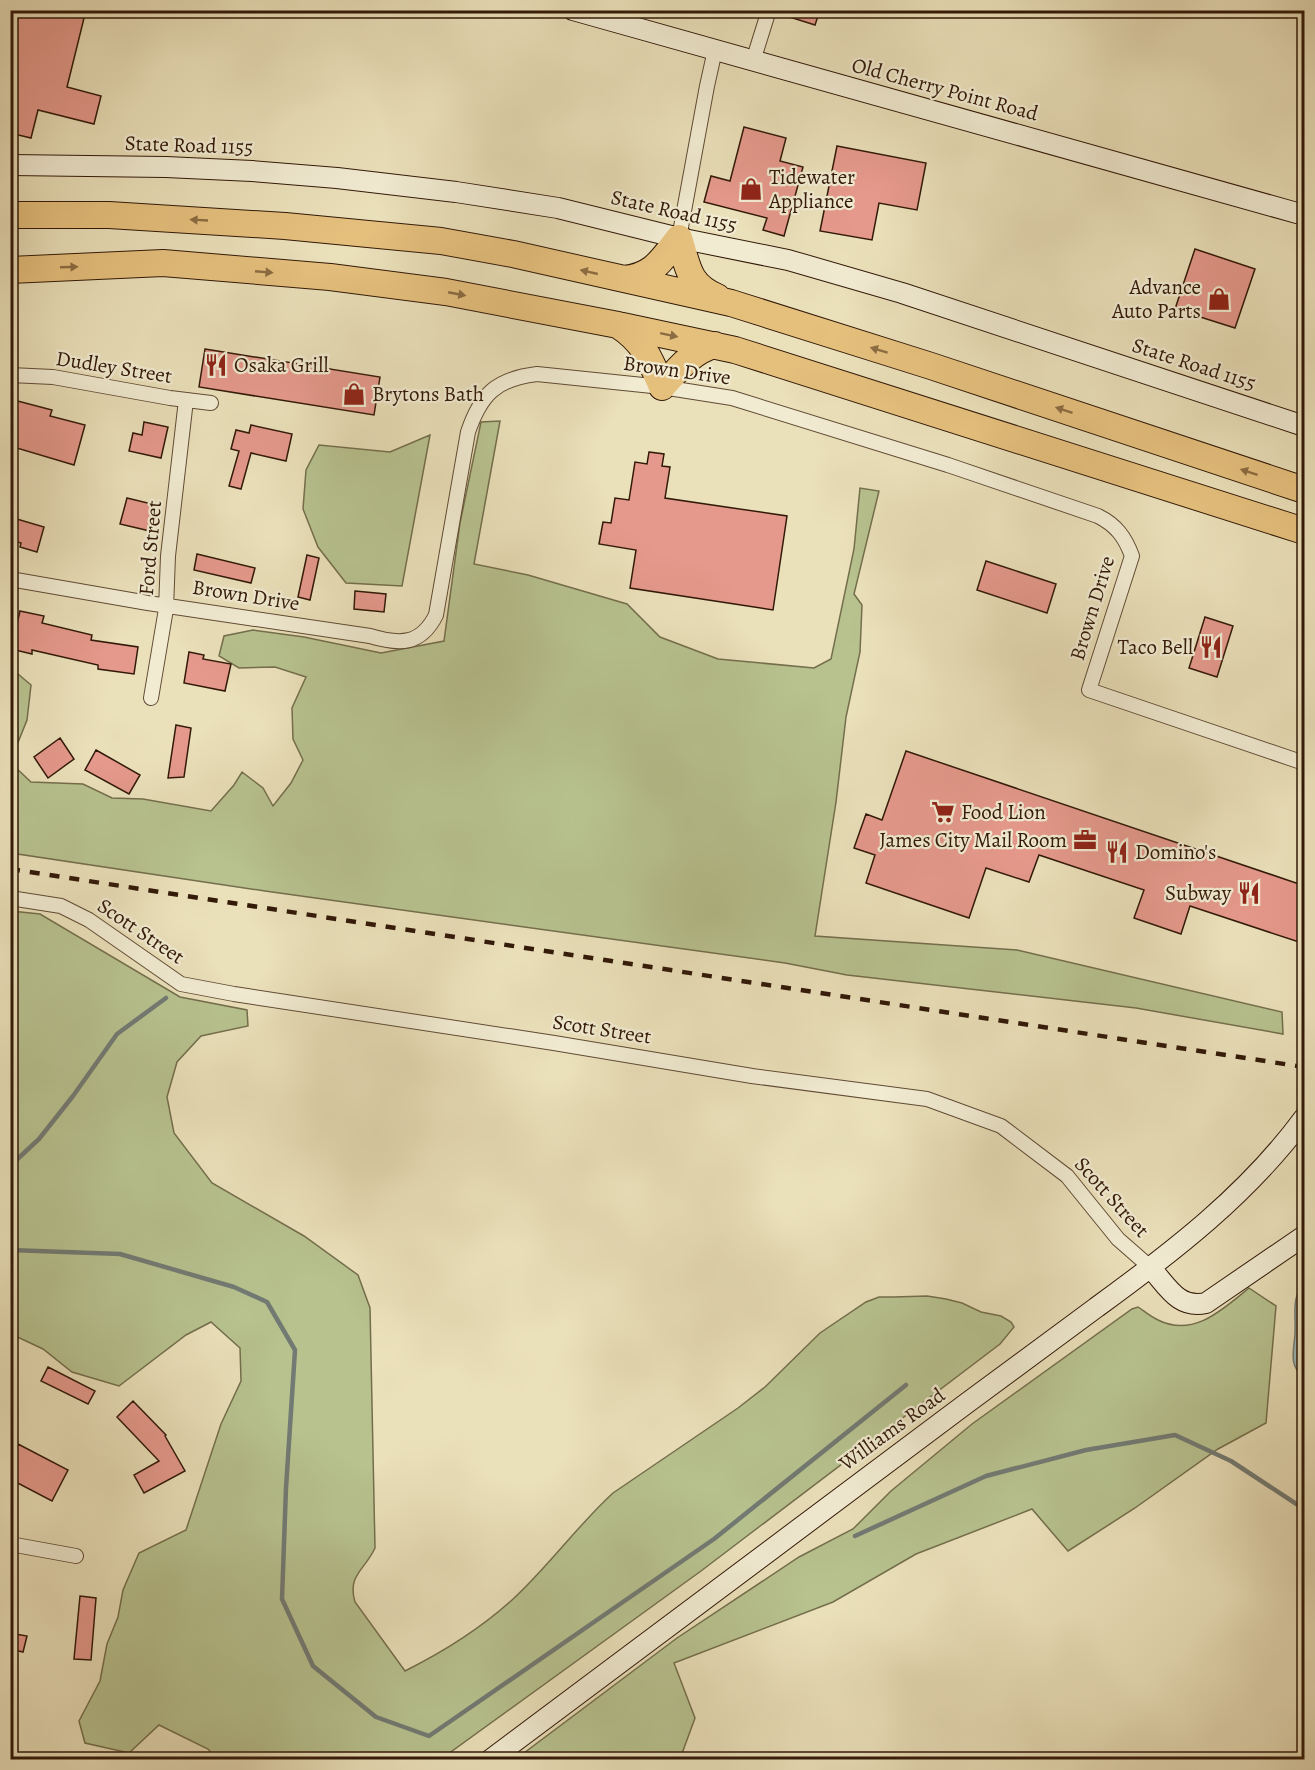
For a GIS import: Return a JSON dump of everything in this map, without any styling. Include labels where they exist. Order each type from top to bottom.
[{"type":"highway","points":[[10,215],[109,215],[275,225],[441,241],[513,254],[731,303]]},
{"type":"highway","points":[[621,279],[649,272],[657,266],[679,238]]},
{"type":"highway","points":[[679,238],[693,282],[711,295],[1305,490]]},
{"type":"highway","points":[[10,270],[163,263],[330,277],[446,292],[618,325],[716,345],[1305,531]]},
{"type":"highway","points":[[618,325],[634,336],[647,352],[662,387],[691,356],[716,345]]},
{"type":"street","name":"Old Cherry Point Road","points":[[573,10],[817,80],[869,92],[1304,212]]},
{"type":"street","points":[[753,61],[769,10]]},
{"type":"street","points":[[679,238],[715,50]]},
{"type":"street","name":"State Road 1155","points":[[10,165],[166,167],[252,171],[456,192],[558,208],[679,238],[788,260],[902,293],[1305,426]]},
{"type":"street","name":"Brown Drive","points":[[10,579],[370,636],[388,642],[412,640],[422,635],[436,615],[468,432],[475,413],[486,396],[500,384],[517,376],[537,374],[662,387],[732,398],[948,465],[1098,516],[1111,523],[1128,544],[1132,556],[1089,690],[1305,763]]},
{"type":"street","name":"Dudley Street","points":[[10,375],[53,377],[211,403]]},
{"type":"street","name":"Ford Street","points":[[151,698],[167,604],[168,556],[186,400]]},
{"type":"street","name":"Scott Street","points":[[10,898],[61,906],[89,920],[181,984],[753,1076],[927,1099],[1001,1126],[1067,1176],[1118,1239],[1150,1268]]},
{"type":"street","name":"Williams Road","points":[[490,1760],[1206,1224],[1241,1192],[1305,1118]]},
{"type":"street","points":[[1150,1268],[1182,1302],[1193,1305],[1206,1303],[1305,1236]]},
{"type":"street","points":[[10,1544],[76,1556]]},
{"type":"green space","points":[[500,421],[474,564],[528,575],[627,604],[660,637],[718,659],[814,668],[831,659],[854,549],[860,488],[879,491],[854,594],[862,605],[860,652],[846,717],[836,802],[815,936],[1017,950],[1282,1012],[1283,1034],[1136,1008],[847,975],[785,963],[265,891],[11,853],[11,668],[31,685],[27,720],[15,750],[15,767],[31,782],[83,784],[112,798],[143,799],[211,811],[234,785],[242,772],[263,788],[273,806],[291,783],[303,760],[293,739],[292,708],[306,677],[275,667],[239,668],[219,656],[224,636],[253,630],[304,637],[381,653],[444,641],[460,523],[481,422]]},
{"type":"green space","points":[[430,435],[402,586],[346,583],[318,547],[303,509],[306,470],[319,445],[390,452]]},
{"type":"green space","points":[[11,911],[40,914],[180,997],[247,1010],[248,1026],[201,1036],[177,1062],[167,1097],[174,1133],[212,1183],[304,1236],[358,1275],[370,1308],[375,1548],[355,1579],[353,1593],[355,1602],[405,1671],[461,1639],[500,1611],[613,1493],[738,1408],[765,1387],[820,1333],[866,1302],[879,1297],[927,1296],[946,1299],[962,1303],[981,1312],[1001,1316],[1011,1322],[1014,1327],[1000,1344],[701,1571],[441,1759],[217,1759],[208,1749],[159,1725],[129,1753],[85,1743],[79,1721],[100,1681],[107,1644],[118,1617],[123,1590],[139,1553],[186,1530],[221,1424],[241,1381],[240,1348],[211,1322],[186,1335],[119,1386],[72,1372],[43,1349],[11,1334]]},
{"type":"green space","points":[[1249,1288],[1276,1306],[1266,1423],[1218,1449],[1135,1508],[1068,1551],[1032,1509],[916,1554],[833,1602],[674,1663],[695,1718],[680,1759],[516,1759],[677,1638],[799,1557],[853,1529],[891,1491],[972,1424],[1132,1309],[1138,1307],[1158,1320],[1171,1325],[1184,1326],[1207,1319]]},
{"type":"water","points":[[1304,1279],[1304,1377],[1296,1368],[1293,1357],[1296,1300]]},
{"type":"building","points":[[10,10],[86,10],[67,87],[101,96],[94,124],[38,110],[31,138],[10,133]]},
{"type":"building","points":[[778,10],[820,10],[815,25],[777,13]]},
{"type":"building","points":[[744,127],[786,138],[780,161],[803,167],[784,236],[763,230],[767,218],[704,202],[711,176],[730,181]]},
{"type":"building","points":[[837,146],[926,163],[917,210],[879,203],[872,240],[820,231]]},
{"type":"building","points":[[1195,249],[1255,269],[1235,328],[1175,309]]},
{"type":"building","points":[[205,349],[380,377],[374,415],[199,387]]},
{"type":"building","points":[[10,399],[52,410],[50,416],[85,425],[74,465],[10,446]]},
{"type":"building","points":[[144,422],[168,427],[161,458],[129,451],[133,433],[142,435]]},
{"type":"building","points":[[251,425],[292,434],[286,461],[251,453],[241,489],[229,486],[239,451],[231,449],[236,430],[249,433]]},
{"type":"building","points":[[649,452],[664,454],[662,466],[670,467],[665,498],[787,516],[773,610],[630,588],[636,550],[599,544],[603,522],[611,523],[615,498],[629,500],[635,462],[647,464]]},
{"type":"building","points":[[127,498],[156,505],[150,531],[120,524]]},
{"type":"building","points":[[10,517],[44,527],[37,552],[20,547],[21,543],[10,540]]},
{"type":"building","points":[[197,554],[255,568],[251,583],[194,570]]},
{"type":"building","points":[[307,555],[319,558],[310,600],[298,597]]},
{"type":"building","points":[[986,561],[1056,584],[1047,613],[977,590]]},
{"type":"building","points":[[355,591],[386,594],[384,612],[354,609]]},
{"type":"building","points":[[20,611],[44,616],[42,623],[92,635],[91,640],[138,647],[134,674],[98,669],[98,665],[32,650],[32,654],[11,649]]},
{"type":"building","name":"Taco Bell","points":[[1205,617],[1233,626],[1217,677],[1189,668]]},
{"type":"building","points":[[189,652],[204,655],[203,659],[231,664],[225,691],[184,683]]},
{"type":"building","points":[[176,725],[191,728],[184,777],[168,778]]},
{"type":"building","points":[[60,738],[74,759],[48,778],[34,757]]},
{"type":"building","points":[[96,750],[140,775],[129,794],[85,770]]},
{"type":"building","points":[[906,751],[1305,886],[1305,944],[1190,906],[1181,934],[1134,918],[1144,890],[1039,855],[1029,882],[986,868],[969,918],[866,883],[875,855],[854,848],[866,814],[882,820]]},
{"type":"building","points":[[48,1367],[95,1391],[88,1404],[41,1381]]},
{"type":"building","points":[[133,1401],[166,1435],[185,1471],[144,1493],[134,1475],[159,1461],[117,1417]]},
{"type":"building","points":[[18,1444],[68,1470],[52,1501],[10,1479],[10,1458]]},
{"type":"building","points":[[80,1596],[96,1598],[91,1660],[74,1659]]},
{"type":"building","points":[[10,1633],[27,1636],[23,1652],[10,1649]]},
{"type":"waterway","points":[[10,1166],[39,1139],[117,1034],[166,998]]},
{"type":"waterway","points":[[10,1250],[120,1254],[234,1287],[267,1302],[295,1350],[282,1599],[313,1666],[376,1717],[429,1736],[714,1539],[906,1385]]},
{"type":"waterway","points":[[855,1536],[986,1476],[1086,1450],[1175,1435],[1231,1461],[1304,1509]]},
{"type":"railway","points":[[10,869],[1304,1067]]},
{"type":"place","name":"Tidewater Appliance","points":[[751,189]]},
{"type":"place","name":"Advance Auto Parts","points":[[1219,299]]},
{"type":"place","name":"Osaka Grill","points":[[216,365]]},
{"type":"place","name":"Brytons Bath","points":[[354,394]]},
{"type":"place","name":"Taco Bell","points":[[1211,647]]},
{"type":"place","name":"Food Lion","points":[[943,812]]},
{"type":"place","name":"James City Mail Room","points":[[1085,840]]},
{"type":"place","name":"Domino's","points":[[1117,852]]},
{"type":"place","name":"Subway","points":[[1249,893]]}]
